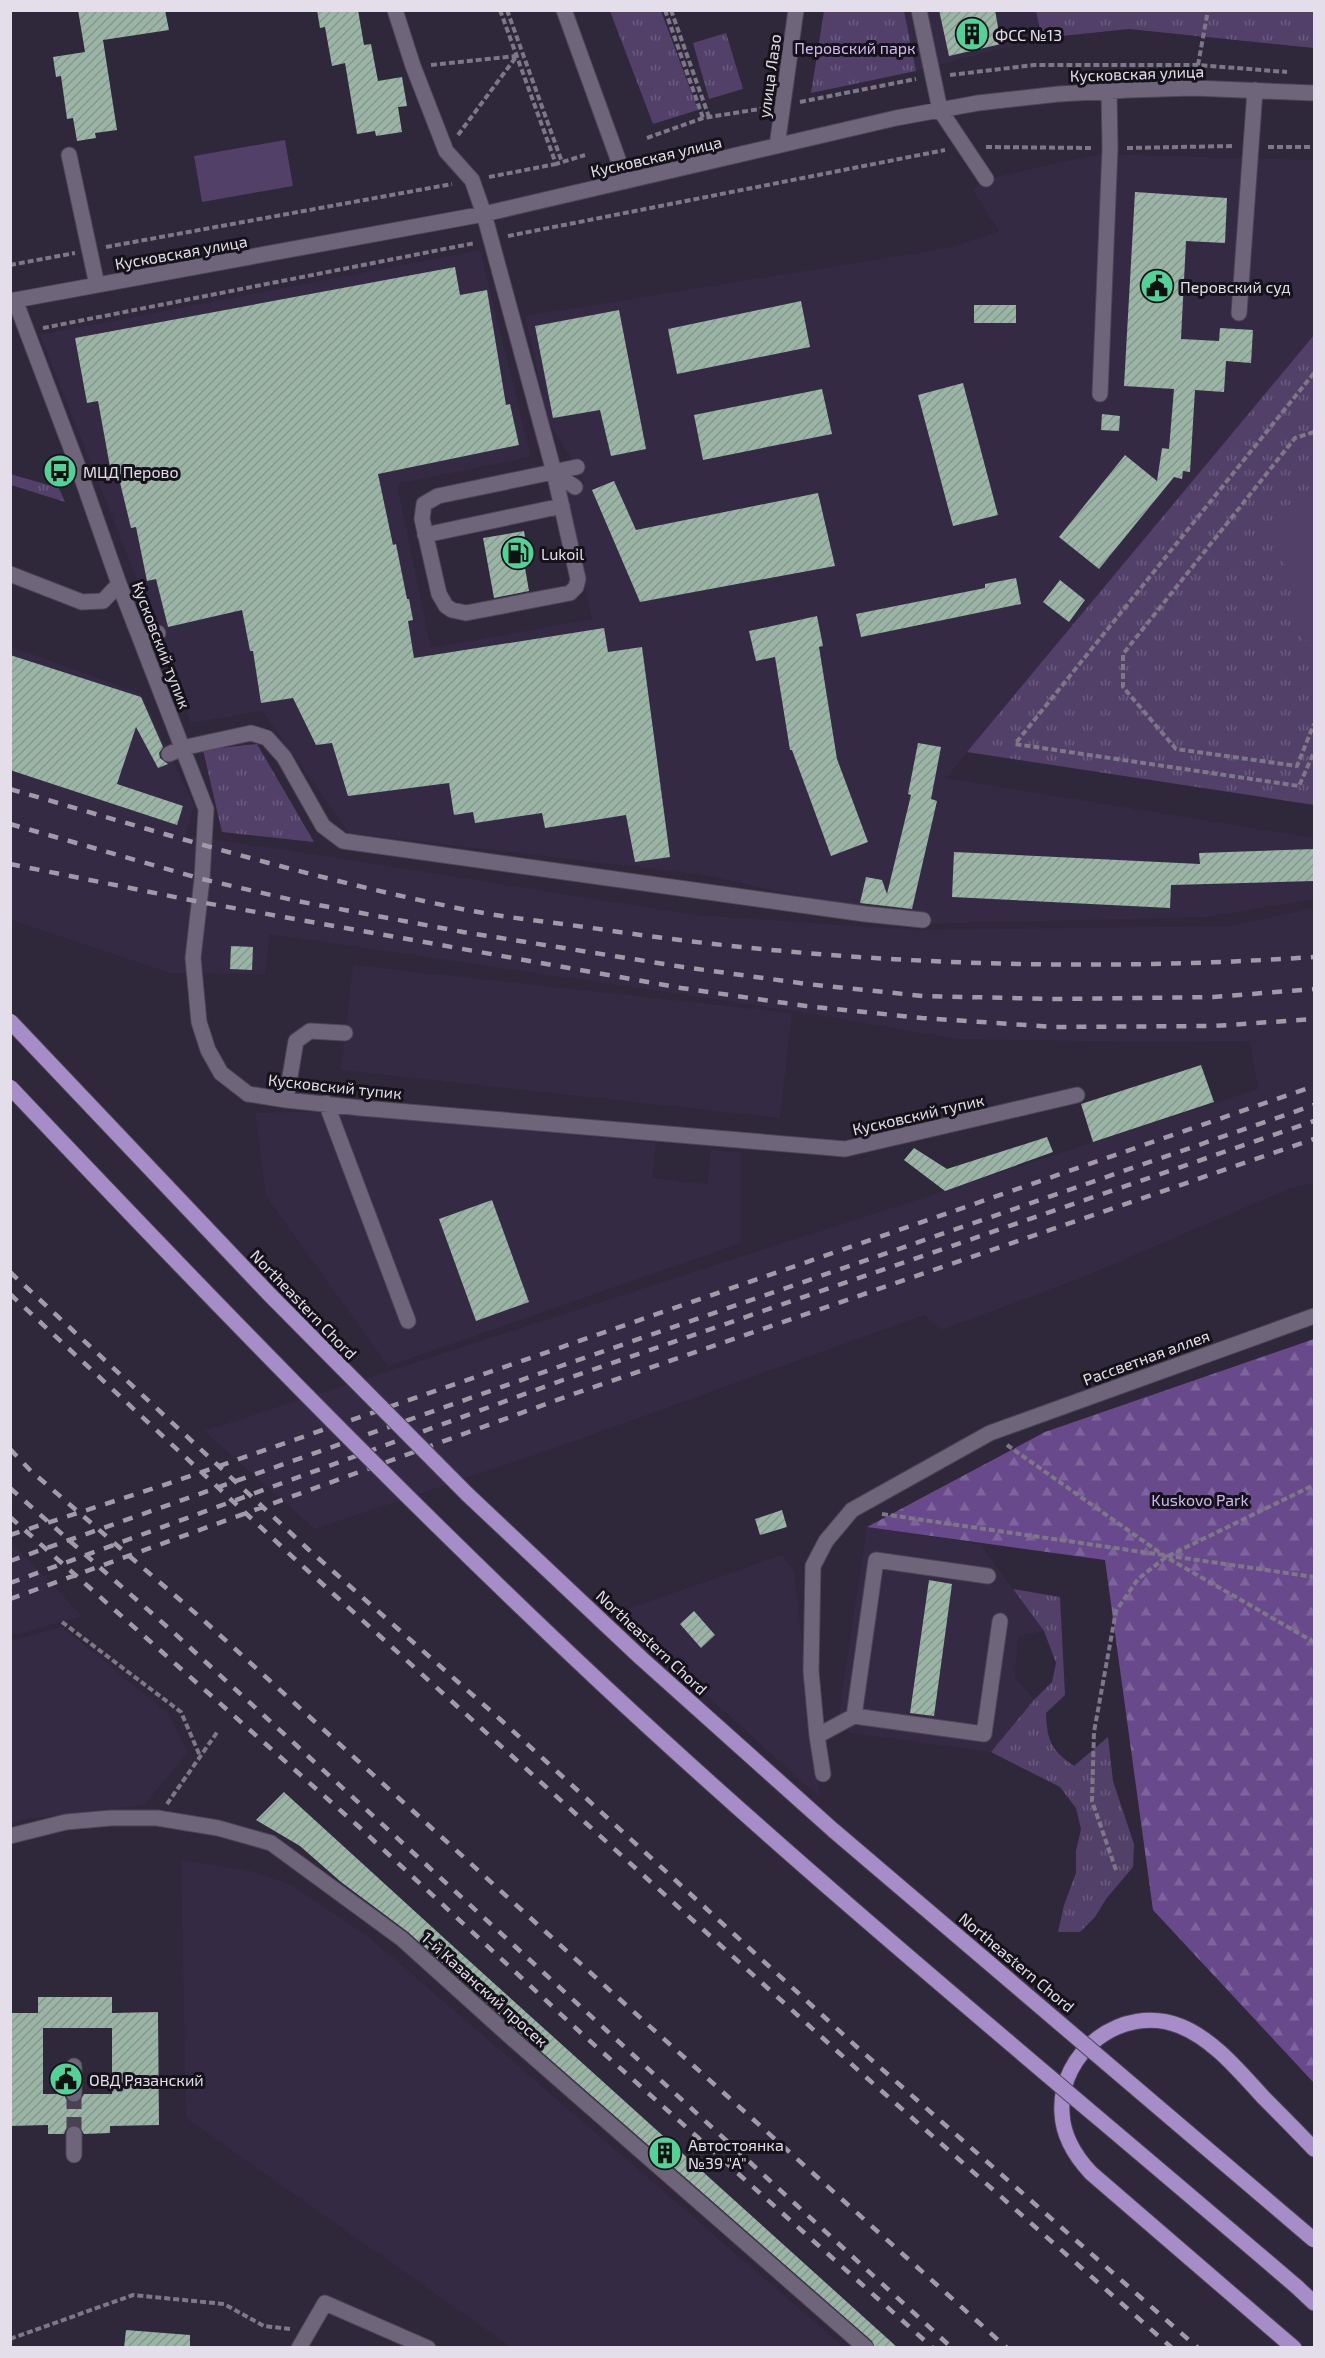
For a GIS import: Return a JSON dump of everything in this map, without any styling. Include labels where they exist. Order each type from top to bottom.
[{"type":"main road","name":"Northeastern Chord","points":[[10,1021],[269,1294],[467,1494],[633,1650],[833,1830],[1314,2240]]},
{"type":"main road","points":[[10,1087],[237,1325],[432,1522],[605,1686],[815,1877],[1314,2303]]},
{"type":"main road","points":[[1294,2348],[1079,2161],[1070,2146],[1062,2113],[1066,2079],[1084,2050],[1111,2029],[1144,2021],[1162,2021],[1178,2026],[1201,2038],[1229,2062],[1314,2149]]},
{"type":"street","points":[[395,10],[413,66],[446,150],[472,180],[484,214],[554,472],[578,579],[576,587],[570,593],[466,613],[446,606],[439,594],[425,535],[421,514],[424,504],[433,497],[554,472],[578,467]]},
{"type":"street","points":[[564,10],[626,181]]},
{"type":"street","name":"улица Лазо","points":[[777,146],[796,10]]},
{"type":"street","points":[[919,10],[940,110],[986,179]]},
{"type":"street","name":"Кусковская улица","points":[[13,301],[484,214],[940,110],[1001,101],[1109,91],[1193,88],[1314,93]]},
{"type":"street","points":[[1239,313],[1255,90]]},
{"type":"street","points":[[1100,394],[1110,148],[1109,91]]},
{"type":"street","points":[[69,155],[97,285]]},
{"type":"street","name":"Кусковский тупик","points":[[13,301],[77,464],[141,639],[176,751],[206,809],[202,879],[192,958],[199,1022],[208,1050],[221,1073],[248,1094],[360,1108],[845,1149],[1077,1095]]},
{"type":"street","points":[[554,472],[574,487]]},
{"type":"street","points":[[425,535],[562,507]]},
{"type":"street","points":[[10,574],[82,602],[103,601],[119,584]]},
{"type":"street","points":[[141,639],[158,633]]},
{"type":"street","points":[[176,751],[251,733],[267,738],[284,757],[322,826],[343,840],[923,920]]},
{"type":"street","points":[[286,1100],[296,1041],[310,1031],[345,1033]]},
{"type":"street","points":[[326,1103],[408,1321]]},
{"type":"street","name":"Рассветная аллея","points":[[852,1510],[990,1432],[1314,1316]]},
{"type":"street","points":[[823,1773],[811,1671],[813,1566],[826,1541],[852,1510]]},
{"type":"street","points":[[854,1716],[876,1560],[988,1576]]},
{"type":"street","points":[[817,1736],[854,1716],[984,1734],[1000,1621]]},
{"type":"street","name":"1-й Казанский просек","points":[[10,1836],[66,1822],[111,1818],[156,1818],[218,1828],[271,1843],[402,1939],[866,2348]]},
{"type":"street","points":[[74,2066],[74,2094]]},
{"type":"street","points":[[74,2134],[75,2155]]},
{"type":"street","points":[[299,2348],[325,2303],[428,2348]]},
{"type":"path","points":[[500,10],[556,164]]},
{"type":"path","points":[[507,10],[562,162]]},
{"type":"path","points":[[646,138],[703,118],[665,10]]},
{"type":"path","points":[[671,10],[708,117]]},
{"type":"path","points":[[1208,10],[1198,65],[1291,72]]},
{"type":"path","points":[[413,66],[517,56]]},
{"type":"path","points":[[446,150],[517,56]]},
{"type":"path","points":[[965,148],[1191,146]]},
{"type":"path","points":[[10,265],[556,164],[585,155]]},
{"type":"path","points":[[1314,373],[1015,744],[1299,786],[1314,752]]},
{"type":"path","points":[[1314,432],[1295,438],[1123,654],[1123,687],[1176,749],[1297,766],[1314,724]]},
{"type":"path","points":[[990,1432],[1166,1557],[1314,1642]]},
{"type":"path","points":[[1116,1870],[1092,1801],[1094,1732],[1116,1611],[1138,1579],[1166,1557],[1314,1485]]},
{"type":"path","points":[[852,1510],[1314,1577]]},
{"type":"path","points":[[62,1622],[181,1713],[200,1756]]},
{"type":"path","points":[[156,1818],[218,1731]]},
{"type":"path","points":[[10,2339],[133,2295],[224,2304],[264,2326],[307,2331]]},
{"type":"shaded area","points":[[904,11],[1036,11],[1042,38],[916,71]]},
{"type":"shaded area","points":[[1099,154],[1314,160],[1314,335],[946,778],[1314,838],[1314,899],[1205,917],[922,924],[705,875],[349,833],[262,711],[191,723],[158,633],[40,335],[480,250],[531,457],[397,484],[431,648],[592,619],[564,489],[585,484],[549,423],[525,316],[948,248],[999,231],[972,189],[986,179]]},
{"type":"shaded area","points":[[10,646],[141,694],[194,805],[185,836],[696,915],[914,930],[1229,926],[1314,908],[1314,1183],[1286,1190],[1081,1278],[941,1330],[924,1315],[552,1449],[315,1529],[204,1431],[1258,1089],[1250,1041],[957,1039],[795,1011],[270,934],[265,974],[170,973],[11,920]]},
{"type":"shaded area","points":[[353,965],[792,1013],[780,1118],[341,1070]]},
{"type":"shaded area","points":[[329,1111],[656,1143],[652,1178],[707,1184],[711,1150],[741,1152],[741,1243],[388,1366],[266,1196],[255,1113]]},
{"type":"shaded area","points":[[867,1527],[980,1544],[1044,1631],[1018,1637],[1015,1677],[1034,1700],[991,1752],[850,1733],[839,1712]]},
{"type":"shaded area","points":[[11,1541],[82,1616],[11,1636]]},
{"type":"shaded area","points":[[782,1555],[794,1571],[820,1798],[616,1613]]},
{"type":"shaded area","points":[[62,1627],[168,1713],[188,1752],[144,1805],[26,1819],[11,1824],[11,1641]]},
{"type":"shaded area","points":[[181,1860],[252,1871],[291,1885],[370,1938],[844,2347],[511,2347],[186,2118]]},
{"type":"green space","points":[[610,11],[661,11],[698,110],[653,124]]},
{"type":"green space","name":"Перовский парк","points":[[824,11],[904,11],[916,71],[811,93]]},
{"type":"green space","points":[[1036,11],[1314,11],[1314,48],[1129,29],[1042,38]]},
{"type":"green space","points":[[726,33],[743,89],[709,99],[693,43]]},
{"type":"green space","points":[[285,140],[293,186],[202,202],[194,156]]},
{"type":"green space","points":[[1314,335],[1314,805],[967,752]]},
{"type":"green space","points":[[10,474],[59,488],[65,502],[11,485]]},
{"type":"green space","points":[[1314,499],[1314,638],[1303,641],[1272,509]]},
{"type":"green space","points":[[257,744],[314,842],[222,832],[203,750]]},
{"type":"green space","name":"Kuskovo Park","points":[[1314,1339],[1314,2083],[1153,1910],[1105,1560],[867,1527],[1045,1432]]},
{"type":"green space","points":[[1013,1589],[1060,1597],[1065,1695],[1046,1713],[1049,1738],[1055,1750],[1074,1766],[1108,1737],[1113,1781],[1134,1844],[1133,1867],[1106,1899],[1095,1917],[1080,1932],[1058,1932],[1064,1905],[1076,1873],[1076,1851],[1081,1829],[1076,1808],[1060,1787],[991,1752],[1052,1682],[1056,1663],[1044,1631]]},
{"type":"building","points":[[78,10],[165,10],[169,30],[103,40],[117,130],[95,133],[96,138],[77,141],[73,118],[67,119],[61,76],[56,77],[53,57],[85,52]]},
{"type":"building","points":[[317,10],[358,10],[364,45],[371,44],[378,81],[402,77],[407,106],[398,107],[402,132],[376,136],[375,131],[357,134],[345,63],[332,66],[325,27],[320,28]]},
{"type":"building","name":"ФСС №13","points":[[939,10],[995,10],[1001,44],[949,56]]},
{"type":"building","name":"Перовский суд","points":[[1135,192],[1227,198],[1225,243],[1186,241],[1181,339],[1219,341],[1220,328],[1253,330],[1251,363],[1226,361],[1224,392],[1195,390],[1190,472],[1183,471],[1182,479],[1174,477],[1099,569],[1059,537],[1125,455],[1157,481],[1162,448],[1169,449],[1174,389],[1124,386]]},
{"type":"building","points":[[455,267],[460,295],[487,290],[506,405],[510,404],[519,445],[378,474],[393,545],[396,544],[407,599],[409,599],[413,620],[408,621],[414,658],[604,628],[608,652],[642,647],[670,857],[635,862],[626,815],[545,828],[542,813],[475,823],[473,812],[454,815],[449,783],[348,796],[332,743],[316,745],[293,698],[261,703],[253,651],[250,651],[242,610],[168,627],[156,579],[147,581],[136,527],[131,528],[116,466],[110,467],[98,401],[87,403],[75,338]]},
{"type":"building","points":[[801,301],[810,347],[677,374],[668,329]]},
{"type":"building","points":[[974,305],[1016,305],[1016,323],[974,323]]},
{"type":"building","points":[[619,310],[646,449],[611,456],[600,410],[553,418],[535,326]]},
{"type":"building","points":[[963,383],[998,515],[953,526],[918,395]]},
{"type":"building","points":[[822,389],[832,434],[703,460],[694,415]]},
{"type":"building","points":[[1102,414],[1120,416],[1119,431],[1101,430]]},
{"type":"building","points":[[614,481],[636,530],[818,493],[835,566],[640,602],[592,490]]},
{"type":"building","points":[[524,531],[528,555],[523,556],[529,591],[494,598],[483,538]]},
{"type":"building","points":[[1016,578],[1021,604],[861,637],[856,614],[985,588],[985,584]]},
{"type":"building","points":[[1060,580],[1085,600],[1069,622],[1043,602]]},
{"type":"building","points":[[817,616],[823,646],[819,647],[837,759],[868,842],[831,856],[792,750],[790,750],[775,657],[756,661],[749,631]]},
{"type":"building","points":[[10,655],[141,697],[163,747],[159,753],[160,758],[168,764],[158,768],[136,727],[117,784],[183,806],[177,825],[10,770]]},
{"type":"building","points":[[918,743],[941,747],[931,799],[937,801],[912,909],[860,903],[866,877],[882,880],[887,894],[911,795],[908,794]]},
{"type":"building","points":[[1314,849],[1314,881],[1171,885],[1170,908],[952,897],[954,852],[1200,864],[1199,853]]},
{"type":"building","points":[[231,946],[253,947],[252,970],[230,969]]},
{"type":"building","points":[[1201,1065],[1214,1102],[1093,1142],[1081,1104]]},
{"type":"building","points":[[1047,1137],[1053,1152],[945,1191],[904,1160],[914,1148],[947,1169]]},
{"type":"building","points":[[492,1200],[529,1302],[476,1321],[439,1219]]},
{"type":"building","points":[[782,1510],[787,1527],[760,1535],[755,1519]]},
{"type":"building","points":[[929,1580],[952,1584],[934,1716],[910,1713]]},
{"type":"building","points":[[694,1611],[715,1635],[701,1648],[680,1624]]},
{"type":"building","name":"Автостоянка №39 \"А\"","points":[[284,1792],[898,2348],[875,2348],[872,2341],[408,1932],[341,1882],[300,1846],[256,1820]]},
{"type":"building","points":[[38,1997],[112,1997],[112,2013],[158,2012],[159,2125],[110,2126],[110,2133],[84,2134],[79,2126],[73,2124],[66,2129],[64,2134],[48,2134],[48,2125],[10,2126],[10,2013],[38,2013]],"holes":[[[43,2028],[112,2028],[112,2094],[84,2094],[79,2102],[73,2104],[66,2099],[64,2094],[43,2094]]]},
{"type":"building","points":[[126,2330],[190,2335],[190,2348],[124,2348]]},
{"type":"tunnel","points":[[74,2094],[74,2134]]},
{"type":"railway","points":[[10,789],[237,854],[409,898],[498,915],[682,940],[772,950],[952,962],[1133,964],[1314,957]]},
{"type":"railway","points":[[10,824],[202,879],[297,901],[463,932],[807,984],[923,996],[1053,999],[1213,997],[1314,989]]},
{"type":"railway","points":[[10,864],[200,902],[681,988],[806,1006],[922,1018],[1055,1027],[1214,1026],[1314,1019]]},
{"type":"railway","points":[[10,1535],[170,1483],[1314,1086]]},
{"type":"railway","points":[[10,1561],[558,1367],[1314,1105]]},
{"type":"railway","points":[[10,1583],[563,1380],[1314,1121]]},
{"type":"railway","points":[[10,1599],[568,1396],[1314,1139]]},
{"type":"railway","points":[[10,1272],[309,1550],[502,1721],[858,2048],[1198,2348]]},
{"type":"railway","points":[[10,1294],[296,1560],[859,2071],[1172,2348]]},
{"type":"railway","points":[[10,1449],[31,1471],[201,1618],[1007,2348]]},
{"type":"railway","points":[[10,1488],[173,1632],[952,2348]]},
{"type":"railway","points":[[10,1517],[358,1826],[581,2033],[933,2348]]},
{"type":"place","name":"ФСС №13","points":[[972,34]]},
{"type":"place","name":"Перовский суд","points":[[1157,286]]},
{"type":"place","name":"МЦД Перово","points":[[60,471]]},
{"type":"place","name":"Lukoil","points":[[518,553]]},
{"type":"place","name":"ОВД Рязанский","points":[[66,2079]]},
{"type":"place","name":"Автостоянка №39 \"А\"","points":[[665,2153]]}]
